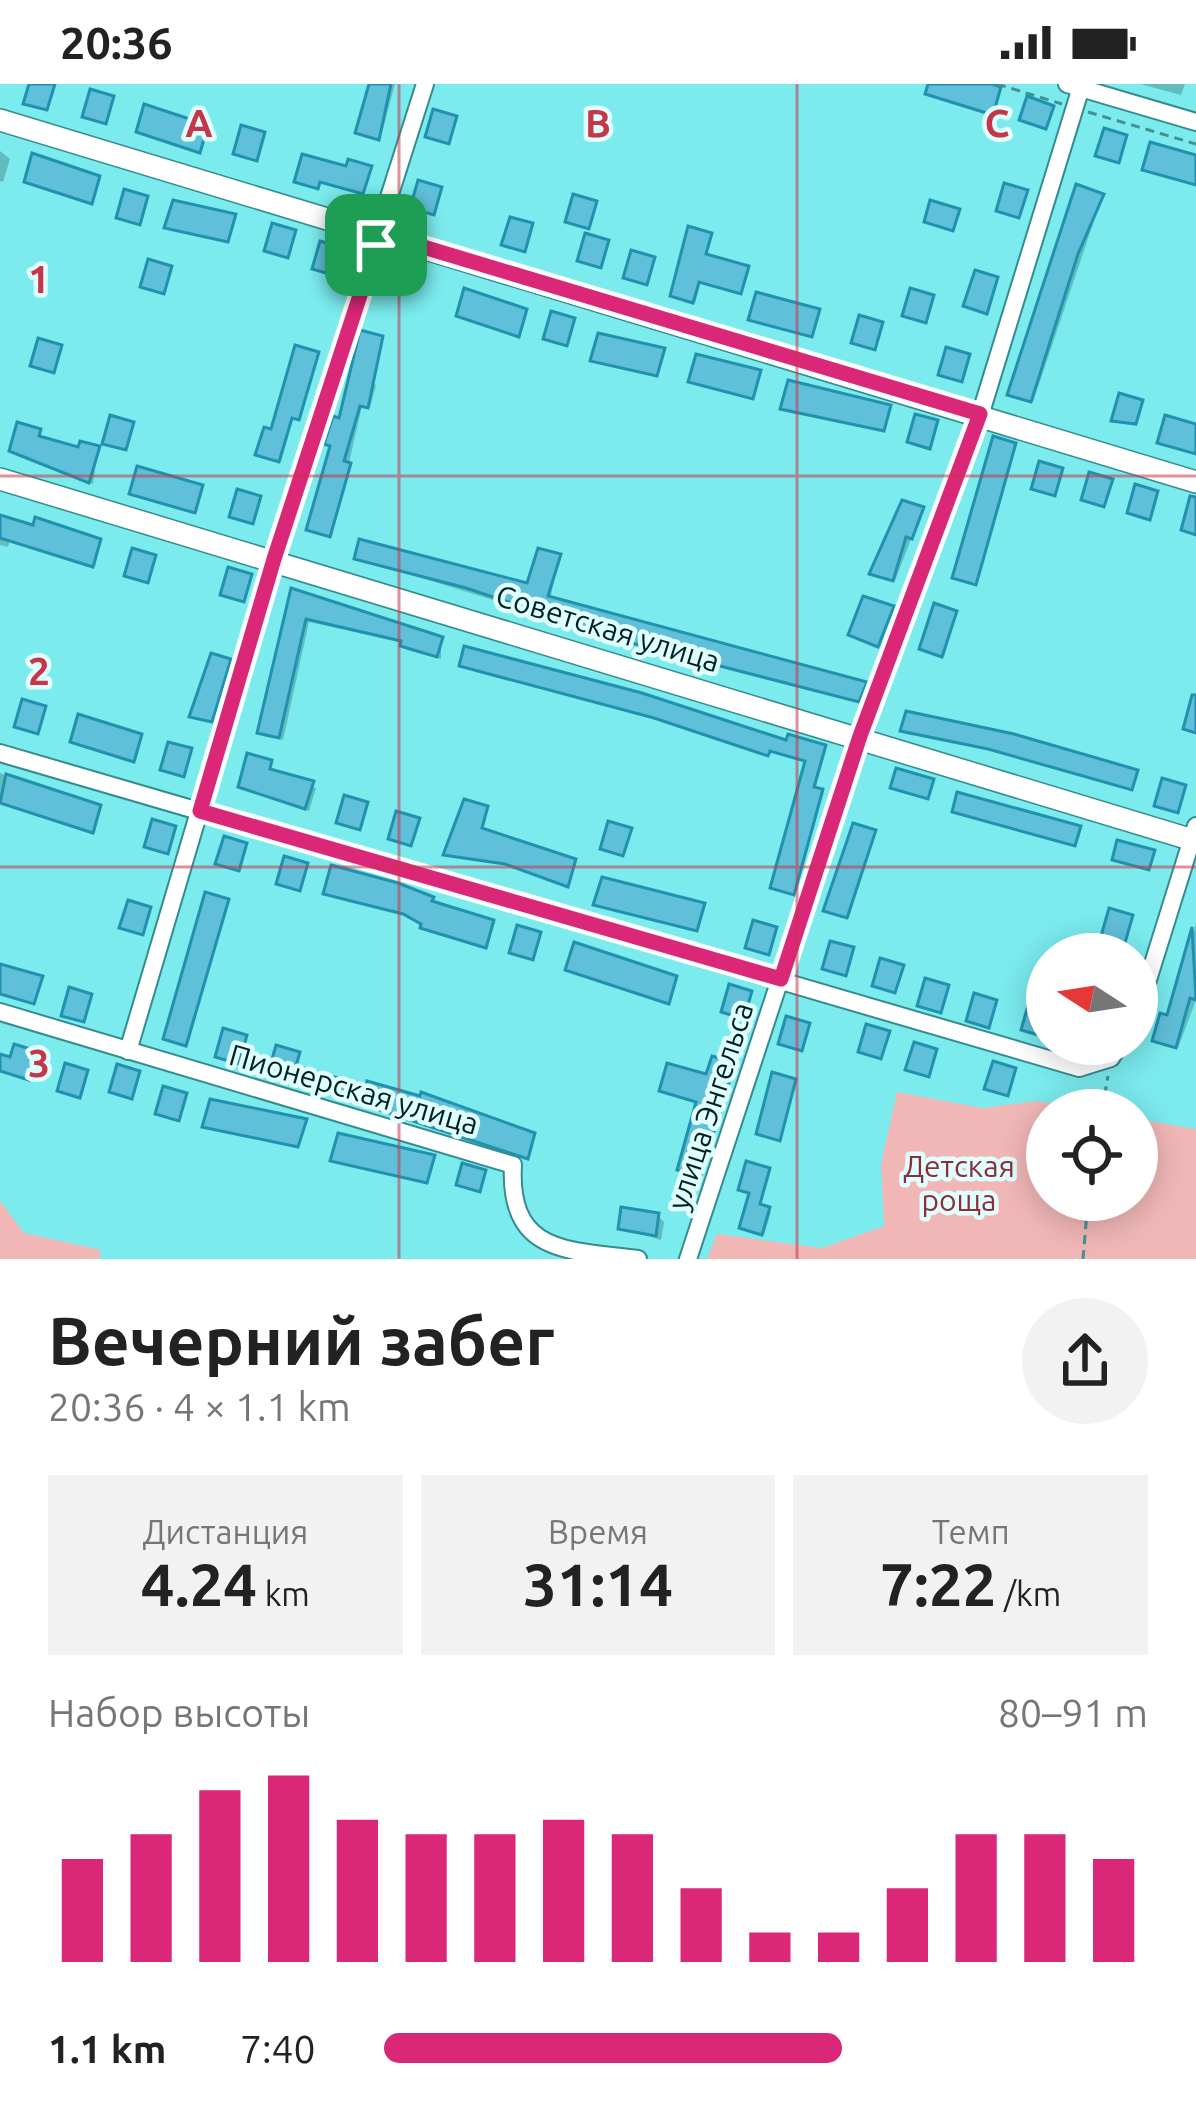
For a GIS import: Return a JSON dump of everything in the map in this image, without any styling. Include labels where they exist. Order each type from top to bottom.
[{"type":"street","points":[[128,1051],[274,559],[425,84]]},
{"type":"street","points":[[1076,86],[1196,122]]},
{"type":"street","name":"улица Энгельса","points":[[688,1259],[860,736],[980,414],[1075,108],[1076,86]]},
{"type":"street","points":[[0,120],[1196,482]]},
{"type":"street","name":"Советская улица","points":[[0,479],[1195,836]]},
{"type":"street","points":[[0,753],[1026,1052]]},
{"type":"street","points":[[1158,950],[1195,836]]},
{"type":"street","name":"Пионерская улица","points":[[0,1012],[513,1165],[512,1193],[519,1221],[543,1242],[638,1259]]},
{"type":"path","points":[[997,84],[1196,143]]},
{"type":"path","points":[[1083,1259],[1086,1221]]},
{"type":"green space","name":"Детская роща","points":[[897,1092],[982,1108],[1026,1102],[1026,1221],[1158,1221],[1158,1123],[1196,1129],[1196,1259],[707,1259],[717,1234],[822,1248],[884,1226],[881,1164]]},
{"type":"green space","points":[[0,1201],[24,1233],[101,1250],[99,1259],[0,1259]]},
{"type":"building","points":[[29,84],[55,84],[47,110],[23,104]]},
{"type":"building","points":[[369,84],[391,84],[379,140],[355,133]]},
{"type":"building","points":[[928,84],[1001,87],[993,115],[925,94]]},
{"type":"building","points":[[90,89],[114,96],[106,124],[82,117]]},
{"type":"building","points":[[1027,96],[1054,106],[1046,129],[1019,120]]},
{"type":"building","points":[[144,104],[208,125],[200,153],[136,132]]},
{"type":"building","points":[[433,109],[457,116],[449,144],[425,137]]},
{"type":"building","points":[[241,125],[265,132],[257,161],[233,154]]},
{"type":"building","points":[[1104,128],[1127,135],[1119,163],[1095,156]]},
{"type":"building","points":[[1150,142],[1196,155],[1196,185],[1142,170]]},
{"type":"building","points":[[32,153],[100,176],[92,204],[24,182]]},
{"type":"building","points":[[302,154],[346,166],[348,159],[372,166],[363,194],[320,182],[318,189],[294,182]]},
{"type":"building","points":[[418,180],[442,187],[434,215],[410,208]]},
{"type":"building","points":[[1004,183],[1028,190],[1019,218],[996,211]]},
{"type":"building","points":[[1076,184],[1104,194],[1078,254],[1031,402],[1007,395]]},
{"type":"building","points":[[124,189],[148,196],[140,225],[116,218]]},
{"type":"building","points":[[573,194],[597,201],[589,229],[565,222]]},
{"type":"building","points":[[173,200],[236,214],[228,242],[164,228]]},
{"type":"building","points":[[930,200],[960,209],[953,231],[924,222]]},
{"type":"building","points":[[510,217],[533,223],[525,252],[501,245]]},
{"type":"building","points":[[272,223],[296,230],[288,258],[264,251]]},
{"type":"building","points":[[688,226],[712,233],[706,254],[749,266],[741,294],[699,282],[693,303],[670,296]]},
{"type":"building","points":[[585,233],[609,240],[601,268],[577,261]]},
{"type":"building","points":[[320,241],[344,248],[336,276],[312,269]]},
{"type":"building","points":[[631,250],[655,257],[647,285],[623,278]]},
{"type":"building","points":[[390,258],[413,265],[405,293],[381,286]]},
{"type":"building","points":[[148,259],[172,266],[164,294],[140,287]]},
{"type":"building","points":[[975,270],[998,277],[987,314],[963,306]]},
{"type":"building","points":[[464,288],[527,309],[519,337],[456,316]]},
{"type":"building","points":[[910,288],[934,295],[926,323],[902,316]]},
{"type":"building","points":[[756,292],[820,309],[812,337],[748,320]]},
{"type":"building","points":[[551,311],[575,318],[567,346],[543,339]]},
{"type":"building","points":[[859,315],[883,322],[875,350],[851,343]]},
{"type":"building","points":[[360,330],[383,336],[368,408],[360,406],[344,461],[351,463],[330,537],[306,530],[330,446],[324,444],[333,416],[339,418]]},
{"type":"building","points":[[598,333],[665,348],[657,376],[590,361]]},
{"type":"building","points":[[38,338],[62,345],[54,373],[30,366]]},
{"type":"building","points":[[295,345],[319,352],[299,420],[292,418],[279,462],[255,455],[264,427],[271,429]]},
{"type":"building","points":[[946,347],[970,354],[962,382],[938,375]]},
{"type":"building","points":[[696,354],[761,370],[753,399],[688,382]]},
{"type":"building","points":[[788,380],[891,405],[884,431],[780,409]]},
{"type":"building","points":[[1119,393],[1143,400],[1136,424],[1111,421]]},
{"type":"building","points":[[915,414],[938,420],[930,449],[907,442]]},
{"type":"building","points":[[110,415],[134,422],[126,450],[102,444]]},
{"type":"building","points":[[1165,415],[1196,424],[1196,454],[1157,443]]},
{"type":"building","points":[[17,422],[41,429],[39,436],[78,447],[80,441],[100,446],[89,483],[9,451]]},
{"type":"building","points":[[993,436],[1016,443],[976,585],[952,578]]},
{"type":"building","points":[[1039,461],[1063,468],[1055,496],[1031,489]]},
{"type":"building","points":[[137,466],[203,485],[195,513],[129,494]]},
{"type":"building","points":[[1089,472],[1113,479],[1104,507],[1081,500]]},
{"type":"building","points":[[1135,484],[1158,491],[1150,520],[1127,513]]},
{"type":"building","points":[[237,489],[261,496],[253,524],[229,517]]},
{"type":"building","points":[[1190,496],[1196,497],[1196,535],[1181,530]]},
{"type":"building","points":[[902,500],[924,507],[912,539],[906,537],[893,581],[869,574]]},
{"type":"building","points":[[0,515],[33,525],[35,517],[101,539],[93,567],[0,538]]},
{"type":"building","points":[[359,539],[527,583],[538,548],[561,554],[548,596],[867,682],[859,702],[635,644],[466,588],[354,559]]},
{"type":"building","points":[[132,548],[156,555],[148,583],[124,576]]},
{"type":"building","points":[[228,567],[252,574],[244,602],[220,595]]},
{"type":"building","points":[[291,588],[443,637],[437,657],[400,646],[401,641],[306,619],[279,738],[257,733]]},
{"type":"building","points":[[863,596],[894,606],[878,647],[848,635]]},
{"type":"building","points":[[934,603],[957,611],[942,657],[919,649]]},
{"type":"building","points":[[464,646],[642,693],[786,740],[788,734],[826,745],[814,787],[823,789],[794,895],[770,888],[805,761],[770,751],[768,756],[654,718],[459,666]]},
{"type":"building","points":[[211,653],[231,659],[212,722],[189,717]]},
{"type":"building","points":[[1192,695],[1196,695],[1196,733],[1183,729]]},
{"type":"building","points":[[22,699],[46,706],[38,734],[14,727]]},
{"type":"building","points":[[906,711],[1014,734],[1138,770],[1132,790],[988,749],[900,731]]},
{"type":"building","points":[[78,714],[142,734],[134,762],[70,742]]},
{"type":"building","points":[[168,742],[192,748],[184,777],[160,770]]},
{"type":"building","points":[[247,753],[272,760],[270,769],[314,781],[305,809],[238,787]]},
{"type":"building","points":[[896,768],[934,779],[928,799],[890,788]]},
{"type":"building","points":[[6,774],[101,805],[93,833],[0,803]]},
{"type":"building","points":[[1162,778],[1186,785],[1178,813],[1154,806]]},
{"type":"building","points":[[957,792],[1081,826],[1075,846],[952,812]]},
{"type":"building","points":[[344,795],[368,802],[360,830],[336,823]]},
{"type":"building","points":[[464,799],[488,806],[482,828],[576,859],[568,887],[505,864],[443,855]]},
{"type":"building","points":[[396,811],[420,818],[411,846],[388,839]]},
{"type":"building","points":[[152,819],[176,826],[168,854],[144,847]]},
{"type":"building","points":[[608,821],[632,828],[623,856],[600,849]]},
{"type":"building","points":[[853,823],[876,830],[847,918],[823,911]]},
{"type":"building","points":[[224,836],[247,843],[239,871],[215,864]]},
{"type":"building","points":[[1117,840],[1155,850],[1149,870],[1112,860]]},
{"type":"building","points":[[284,856],[308,863],[300,891],[276,884]]},
{"type":"building","points":[[331,865],[398,883],[434,897],[432,901],[494,920],[486,948],[420,928],[421,924],[403,914],[323,894]]},
{"type":"building","points":[[602,877],[705,903],[697,931],[593,905]]},
{"type":"building","points":[[205,892],[229,899],[186,1046],[163,1039]]},
{"type":"building","points":[[128,900],[151,907],[143,935],[119,928]]},
{"type":"building","points":[[1109,908],[1133,915],[1128,933],[1102,933]]},
{"type":"building","points":[[753,920],[777,927],[769,955],[745,948]]},
{"type":"building","points":[[517,925],[541,932],[533,960],[509,953]]},
{"type":"building","points":[[1192,927],[1196,1000],[1190,998],[1176,1048],[1158,1043],[1160,1013],[1167,1015]]},
{"type":"building","points":[[830,941],[854,947],[846,976],[822,969]]},
{"type":"building","points":[[574,942],[677,976],[669,1004],[565,970]]},
{"type":"building","points":[[880,958],[904,965],[895,993],[872,986]]},
{"type":"building","points":[[0,964],[43,976],[34,1004],[0,994]]},
{"type":"building","points":[[925,978],[949,985],[941,1013],[917,1006]]},
{"type":"building","points":[[729,984],[752,991],[744,1019],[721,1012]]},
{"type":"building","points":[[69,987],[92,994],[84,1022],[61,1016]]},
{"type":"building","points":[[974,993],[997,1000],[989,1028],[966,1021]]},
{"type":"building","points":[[786,1016],[810,1023],[802,1051],[778,1044]]},
{"type":"building","points":[[866,1024],[890,1031],[881,1059],[858,1052]]},
{"type":"building","points":[[223,1028],[247,1035],[239,1064],[215,1057]]},
{"type":"building","points":[[914,1042],[937,1049],[929,1077],[905,1070]]},
{"type":"building","points":[[14,1044],[37,1051],[29,1080],[0,1071],[0,1054],[10,1057]]},
{"type":"building","points":[[276,1045],[300,1052],[296,1066],[366,1086],[367,1081],[420,1096],[421,1092],[535,1133],[528,1159],[268,1073]]},
{"type":"building","points":[[712,1056],[735,1063],[700,1177],[677,1170],[696,1102],[659,1091],[667,1063],[706,1074]]},
{"type":"building","points":[[993,1061],[1016,1068],[1008,1096],[984,1089]]},
{"type":"building","points":[[65,1063],[88,1070],[80,1098],[57,1091]]},
{"type":"building","points":[[117,1064],[140,1071],[132,1099],[109,1092]]},
{"type":"building","points":[[772,1072],[796,1079],[780,1141],[756,1134]]},
{"type":"building","points":[[163,1086],[187,1093],[179,1121],[155,1114]]},
{"type":"building","points":[[210,1099],[307,1119],[298,1147],[202,1127]]},
{"type":"building","points":[[338,1133],[435,1155],[427,1183],[330,1161]]},
{"type":"building","points":[[746,1161],[770,1168],[760,1204],[770,1207],[762,1235],[739,1228],[749,1193],[738,1190]]},
{"type":"building","points":[[462,1163],[486,1170],[480,1192],[456,1185]]},
{"type":"building","points":[[621,1207],[659,1213],[656,1236],[618,1229]]},
{"type":"route","points":[[380,234],[980,414],[860,736],[781,979],[200,811],[274,559],[376,245],[380,234]]}]
